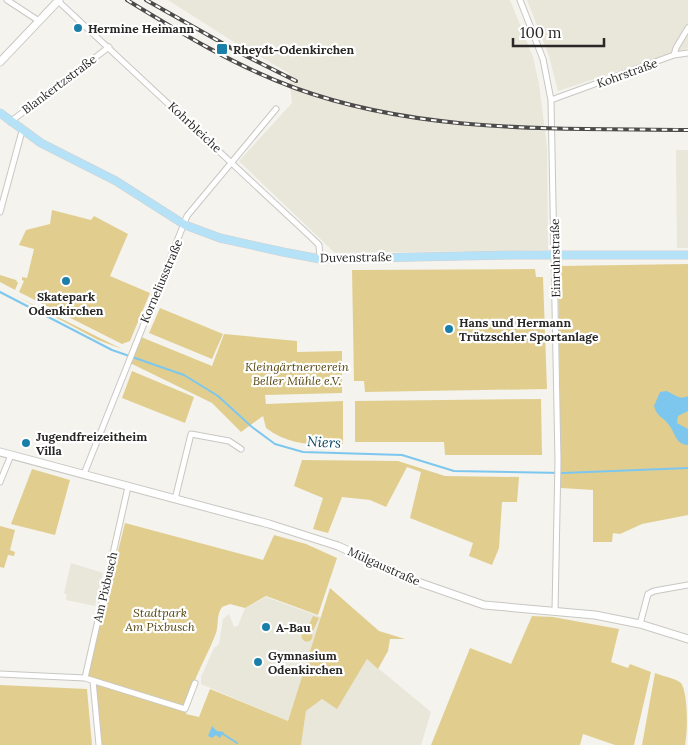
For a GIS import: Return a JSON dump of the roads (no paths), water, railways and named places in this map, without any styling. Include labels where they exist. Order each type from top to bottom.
[{"type":"main road","name":"Duvenstraße","points":[[0,114],[67,158],[116,181],[185,225],[220,238],[320,259],[688,254]]},
{"type":"street","points":[[7,0],[39,21]]},
{"type":"street","points":[[0,62],[58,0]]},
{"type":"street","name":"Kohrbleiche","points":[[58,0],[313,238],[319,246],[320,259]]},
{"type":"street","name":"Einruhrstraße","points":[[520,0],[543,58],[551,100],[558,465],[555,611]]},
{"type":"street","name":"Kohrstraße","points":[[551,100],[674,56],[676,48],[688,28]]},
{"type":"street","name":"Blankertzstraße","points":[[10,122],[109,47]]},
{"type":"street","points":[[674,56],[688,53]]},
{"type":"street","name":"Korneliusstraße","points":[[84,474],[187,216],[276,109]]},
{"type":"street","points":[[0,212],[22,130]]},
{"type":"street","points":[[175,499],[191,434],[229,441],[241,448]]},
{"type":"street","name":"Mülgaustraße","points":[[0,452],[234,514],[338,546],[416,581],[471,601],[509,608],[555,611],[640,624],[688,639]]},
{"type":"street","points":[[0,482],[11,455]]},
{"type":"street","name":"Am Pixbusch","points":[[84,678],[128,487]]},
{"type":"street","points":[[640,624],[648,594],[654,591],[688,585]]},
{"type":"street","points":[[0,674],[84,678],[185,709],[195,683]]},
{"type":"street","points":[[93,681],[99,745]]},
{"type":"water","points":[[667,391],[680,397],[688,396],[688,411],[678,416],[677,423],[688,429],[688,445],[678,441],[669,425],[659,415],[654,406],[660,392]]},
{"type":"water","points":[[212,726],[217,731],[224,732],[220,738],[216,735],[212,738],[208,736]]},
{"type":"waterway","name":"Niers","points":[[0,292],[112,350],[184,375],[218,396],[252,427],[275,444],[303,452],[402,455],[454,471],[563,473],[688,468]]},
{"type":"waterway","points":[[223,734],[237,743]]},
{"type":"railway","points":[[127,0],[188,37],[251,70],[295,88],[343,103],[391,114],[489,126],[688,130]]},
{"type":"railway","points":[[146,0],[238,52],[296,81]]},
{"type":"place","name":"Hermine Heimann","points":[[78,28]]},
{"type":"place","name":"Rheydt-Odenkirchen","points":[[222,49]]},
{"type":"place","name":"Skatepark Odenkirchen","points":[[66,281]]},
{"type":"place","name":"Hans und Hermann Trützschler Sportanlage","points":[[449,329]]},
{"type":"place","name":"Jugendfreizeitheim Villa","points":[[26,443]]},
{"type":"place","name":"A-Bau","points":[[266,627]]},
{"type":"place","name":"Gymnasium Odenkirchen","points":[[258,662]]},
{"type":"park label","name":"Kleingärtnerverein Beller Mühle e.V.","points":[[297,373]]},
{"type":"park label","name":"Stadtpark Am Pixbusch","points":[[160,619]]}]
